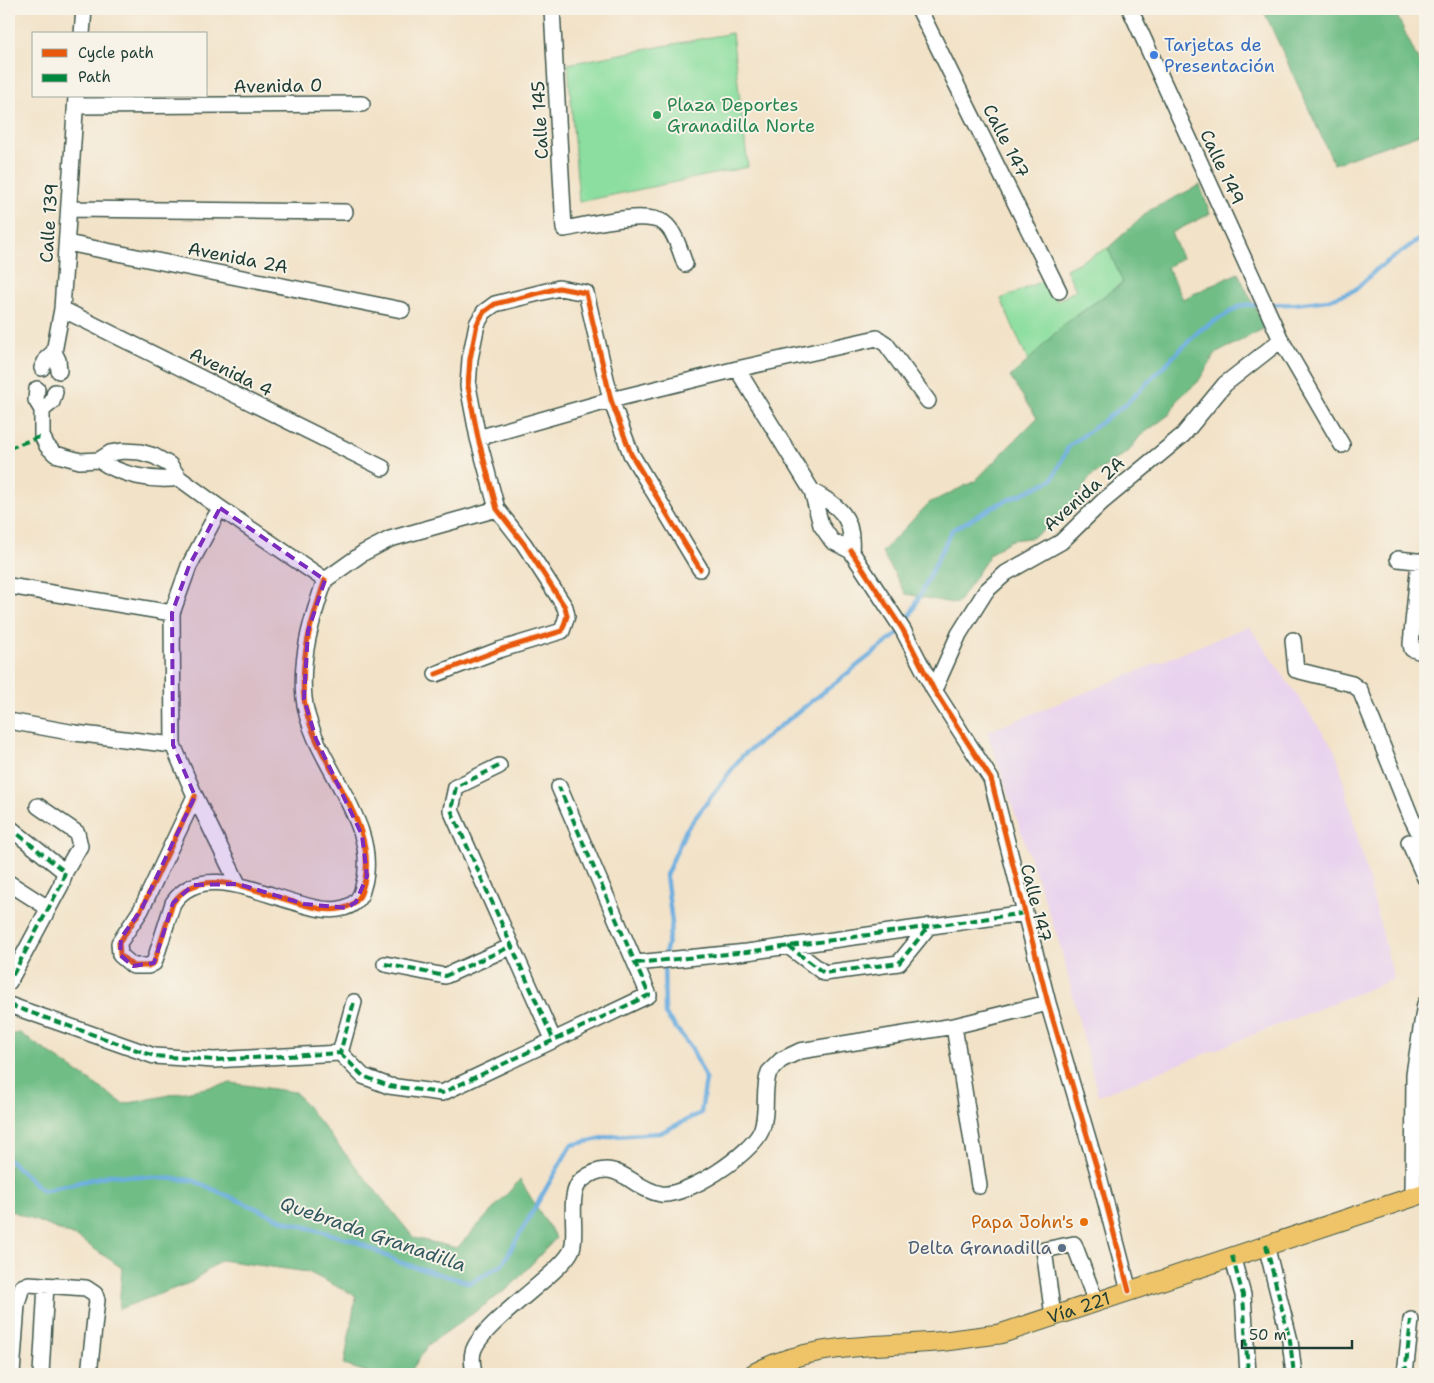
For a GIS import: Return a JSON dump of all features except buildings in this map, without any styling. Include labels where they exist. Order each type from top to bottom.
[{"type":"main road","name":"Vía 221","points":[[753,1374],[806,1354],[856,1346],[937,1342],[1000,1334],[1419,1195]]},
{"type":"street","points":[[82,32],[84,9]]},
{"type":"street","name":"Calle 145","points":[[552,9],[564,229],[640,217],[655,218],[665,224],[677,243],[685,264]]},
{"type":"street","name":"Calle 147","points":[[918,9],[1059,291]]},
{"type":"street","name":"Calle 149","points":[[1130,9],[1281,340],[1342,445]]},
{"type":"street","name":"Avenida 0","points":[[76,101],[362,104]]},
{"type":"street","name":"Calle 139","points":[[54,352],[62,309],[76,101]]},
{"type":"street","points":[[69,210],[345,212]]},
{"type":"street","name":"Avenida 2A","points":[[67,243],[402,310]]},
{"type":"street","points":[[436,674],[499,650],[562,631],[566,624],[567,616],[560,599],[524,544],[497,509],[478,438],[468,386],[470,359],[477,324],[484,312],[495,304],[559,288],[586,293],[611,400],[631,454],[700,569]]},
{"type":"street","name":"Avenida 4","points":[[62,309],[384,468]]},
{"type":"street","points":[[478,438],[611,400],[737,369],[877,338],[886,344],[928,401]]},
{"type":"street","name":"Avenida 2A","points":[[934,690],[960,634],[986,591],[1006,573],[1061,542],[1102,502],[1183,435],[1225,384],[1281,340]]},
{"type":"street","points":[[42,368],[47,358],[54,352],[58,360],[59,371]]},
{"type":"street","points":[[737,369],[812,490],[821,525],[832,541],[851,551],[853,536],[850,524],[838,506],[812,490]]},
{"type":"street","points":[[37,389],[36,400],[42,410],[42,436],[47,446],[55,454],[80,461],[100,460],[110,453],[140,452],[170,464],[179,478],[325,580]]},
{"type":"street","points":[[42,410],[52,402],[55,392]]},
{"type":"street","points":[[100,460],[109,467],[137,475],[160,480],[179,478]]},
{"type":"street","points":[[220,508],[189,566],[172,613],[173,745],[195,796],[238,884]]},
{"type":"street","points":[[195,796],[141,910],[119,943],[120,955],[133,966],[151,965],[158,953],[173,903],[179,894],[193,885],[238,884],[318,908],[347,908],[356,902],[367,876],[362,835],[316,739],[304,699],[308,631],[325,580],[363,553],[390,539],[421,528],[497,509]]},
{"type":"street","name":"Calle 147","points":[[851,551],[903,630],[934,690],[991,779],[1048,1003],[1129,1291]]},
{"type":"street","points":[[1398,559],[1422,561],[1411,644],[1412,649],[1425,653]]},
{"type":"street","points":[[9,586],[172,613]]},
{"type":"street","points":[[1293,640],[1296,670],[1352,684],[1360,690],[1411,817],[1425,845]]},
{"type":"street","points":[[9,721],[75,733],[173,745]]},
{"type":"street","points":[[499,766],[456,787],[451,810],[553,1039]]},
{"type":"street","points":[[9,1005],[154,1056],[214,1060],[340,1053],[363,1076],[389,1086],[442,1093],[649,995],[559,786]]},
{"type":"street","points":[[9,982],[80,846],[77,833],[38,806]]},
{"type":"street","points":[[9,828],[65,872]]},
{"type":"street","points":[[1409,842],[1425,878]]},
{"type":"street","points":[[9,884],[48,908]]},
{"type":"street","points":[[636,963],[788,946],[1025,913]]},
{"type":"street","points":[[788,946],[824,973],[899,963],[929,926]]},
{"type":"street","points":[[385,964],[445,976],[512,946]]},
{"type":"street","points":[[340,1053],[354,1002]]},
{"type":"street","points":[[474,1374],[473,1352],[479,1339],[540,1286],[571,1251],[574,1235],[573,1200],[575,1189],[581,1180],[595,1173],[618,1171],[640,1185],[662,1194],[687,1189],[736,1159],[752,1145],[760,1132],[765,1118],[767,1077],[773,1067],[781,1060],[800,1051],[954,1026],[1048,1003]]},
{"type":"street","points":[[1419,1195],[1414,1074],[1425,1004]]},
{"type":"street","points":[[954,1026],[980,1186]]},
{"type":"street","points":[[1053,1316],[1044,1250],[1074,1244],[1096,1302]]},
{"type":"street","points":[[1266,1245],[1290,1341],[1292,1374]]},
{"type":"street","points":[[1232,1256],[1243,1295],[1248,1374]]},
{"type":"street","points":[[12,1374],[20,1291],[29,1284],[86,1288],[95,1294],[97,1300],[89,1374]]},
{"type":"street","points":[[41,1374],[46,1285]]},
{"type":"street","points":[[1405,1374],[1411,1320]]},
{"type":"highlighted area","points":[[220,508],[325,580],[308,631],[304,699],[316,739],[362,835],[367,876],[356,902],[347,908],[304,904],[238,884],[193,885],[173,903],[154,963],[133,966],[120,955],[121,938],[141,910],[195,796],[173,745],[172,613],[189,566]]},
{"type":"shaded area","points":[[1249,626],[1336,752],[1394,979],[1098,1096],[1060,945],[987,732]]},
{"type":"green space","points":[[1263,9],[1394,9],[1425,75],[1425,132],[1334,164]]},
{"type":"green space","name":"Plaza Deportes Granadilla Norte","points":[[732,33],[748,167],[579,202],[568,64]]},
{"type":"green space","points":[[1200,185],[1210,214],[1171,233],[1182,258],[1167,267],[1183,299],[1238,273],[1265,328],[1215,354],[1198,382],[1179,398],[1170,414],[1140,436],[1129,451],[1090,477],[1064,519],[1030,538],[1011,540],[991,553],[957,604],[906,594],[882,552],[929,503],[975,481],[1037,418],[1010,377],[1062,326],[1123,283],[1108,248],[1150,210]]},
{"type":"green space","points":[[1108,248],[1123,282],[1062,326],[1028,361],[1001,299],[1044,280],[1057,301],[1076,290],[1066,269]]},
{"type":"green space","points":[[20,1033],[124,1104],[231,1083],[295,1092],[414,1238],[457,1248],[520,1180],[556,1238],[510,1287],[428,1345],[409,1374],[373,1374],[344,1365],[356,1296],[308,1272],[221,1260],[192,1282],[119,1309],[122,1268],[77,1237],[9,1210],[9,1035]]},
{"type":"waterway","name":"Quebrada Granadilla","points":[[905,626],[952,530],[997,505],[1052,480],[1069,446],[1126,404],[1200,330],[1242,305],[1295,304],[1328,300],[1355,290],[1377,269],[1425,235]]},
{"type":"waterway","name":"Quebrada Granadilla","points":[[9,1160],[43,1191],[110,1175],[192,1180],[285,1221],[355,1241],[401,1263],[470,1283],[502,1265],[571,1145],[613,1136],[660,1133],[701,1113],[706,1079],[691,1047],[665,1014],[664,959],[672,923],[666,875],[686,830],[742,756],[900,632]]},
{"type":"marked path","points":[[9,448],[42,436]]},
{"type":"marked path","points":[[499,766],[456,787],[451,810],[553,1039]]},
{"type":"marked path","points":[[340,1053],[363,1076],[389,1086],[442,1093],[649,995],[559,787]]},
{"type":"marked path","points":[[9,827],[65,872],[61,885],[9,982]]},
{"type":"marked path","points":[[636,963],[747,952],[1025,913]]},
{"type":"marked path","points":[[788,946],[824,973],[899,963],[929,926]]},
{"type":"marked path","points":[[385,964],[445,976],[512,946]]},
{"type":"marked path","points":[[9,1005],[154,1056],[214,1060],[340,1053],[354,1002]]},
{"type":"marked path","points":[[1266,1245],[1290,1341],[1294,1374]]},
{"type":"marked path","points":[[1232,1256],[1243,1295],[1248,1374]]},
{"type":"marked path","points":[[1405,1374],[1411,1320]]},
{"type":"cycle path","points":[[436,674],[499,650],[562,631],[567,616],[565,607],[524,544],[497,509],[478,438],[468,386],[470,359],[477,324],[484,312],[495,304],[559,288],[586,293],[611,400],[631,454],[700,569]]},
{"type":"cycle path","points":[[851,551],[903,630],[934,690],[991,779],[1048,1003],[1097,1169],[1129,1291]]},
{"type":"cycle path","points":[[195,796],[141,910],[119,943],[120,955],[133,966],[148,966],[154,963],[173,903],[190,887],[212,882],[237,885],[315,908],[337,909],[354,903],[359,897],[363,887],[366,863],[363,839],[355,815],[309,722],[304,698],[305,652],[325,580]]},
{"type":"place","name":"Tarjetas de Presentación","points":[[1154,55]]},
{"type":"place","name":"Plaza Deportes Granadilla Norte","points":[[657,115]]},
{"type":"place","name":"Papa John's","points":[[1084,1222]]},
{"type":"place","name":"Delta Granadilla","points":[[1062,1248]]}]
